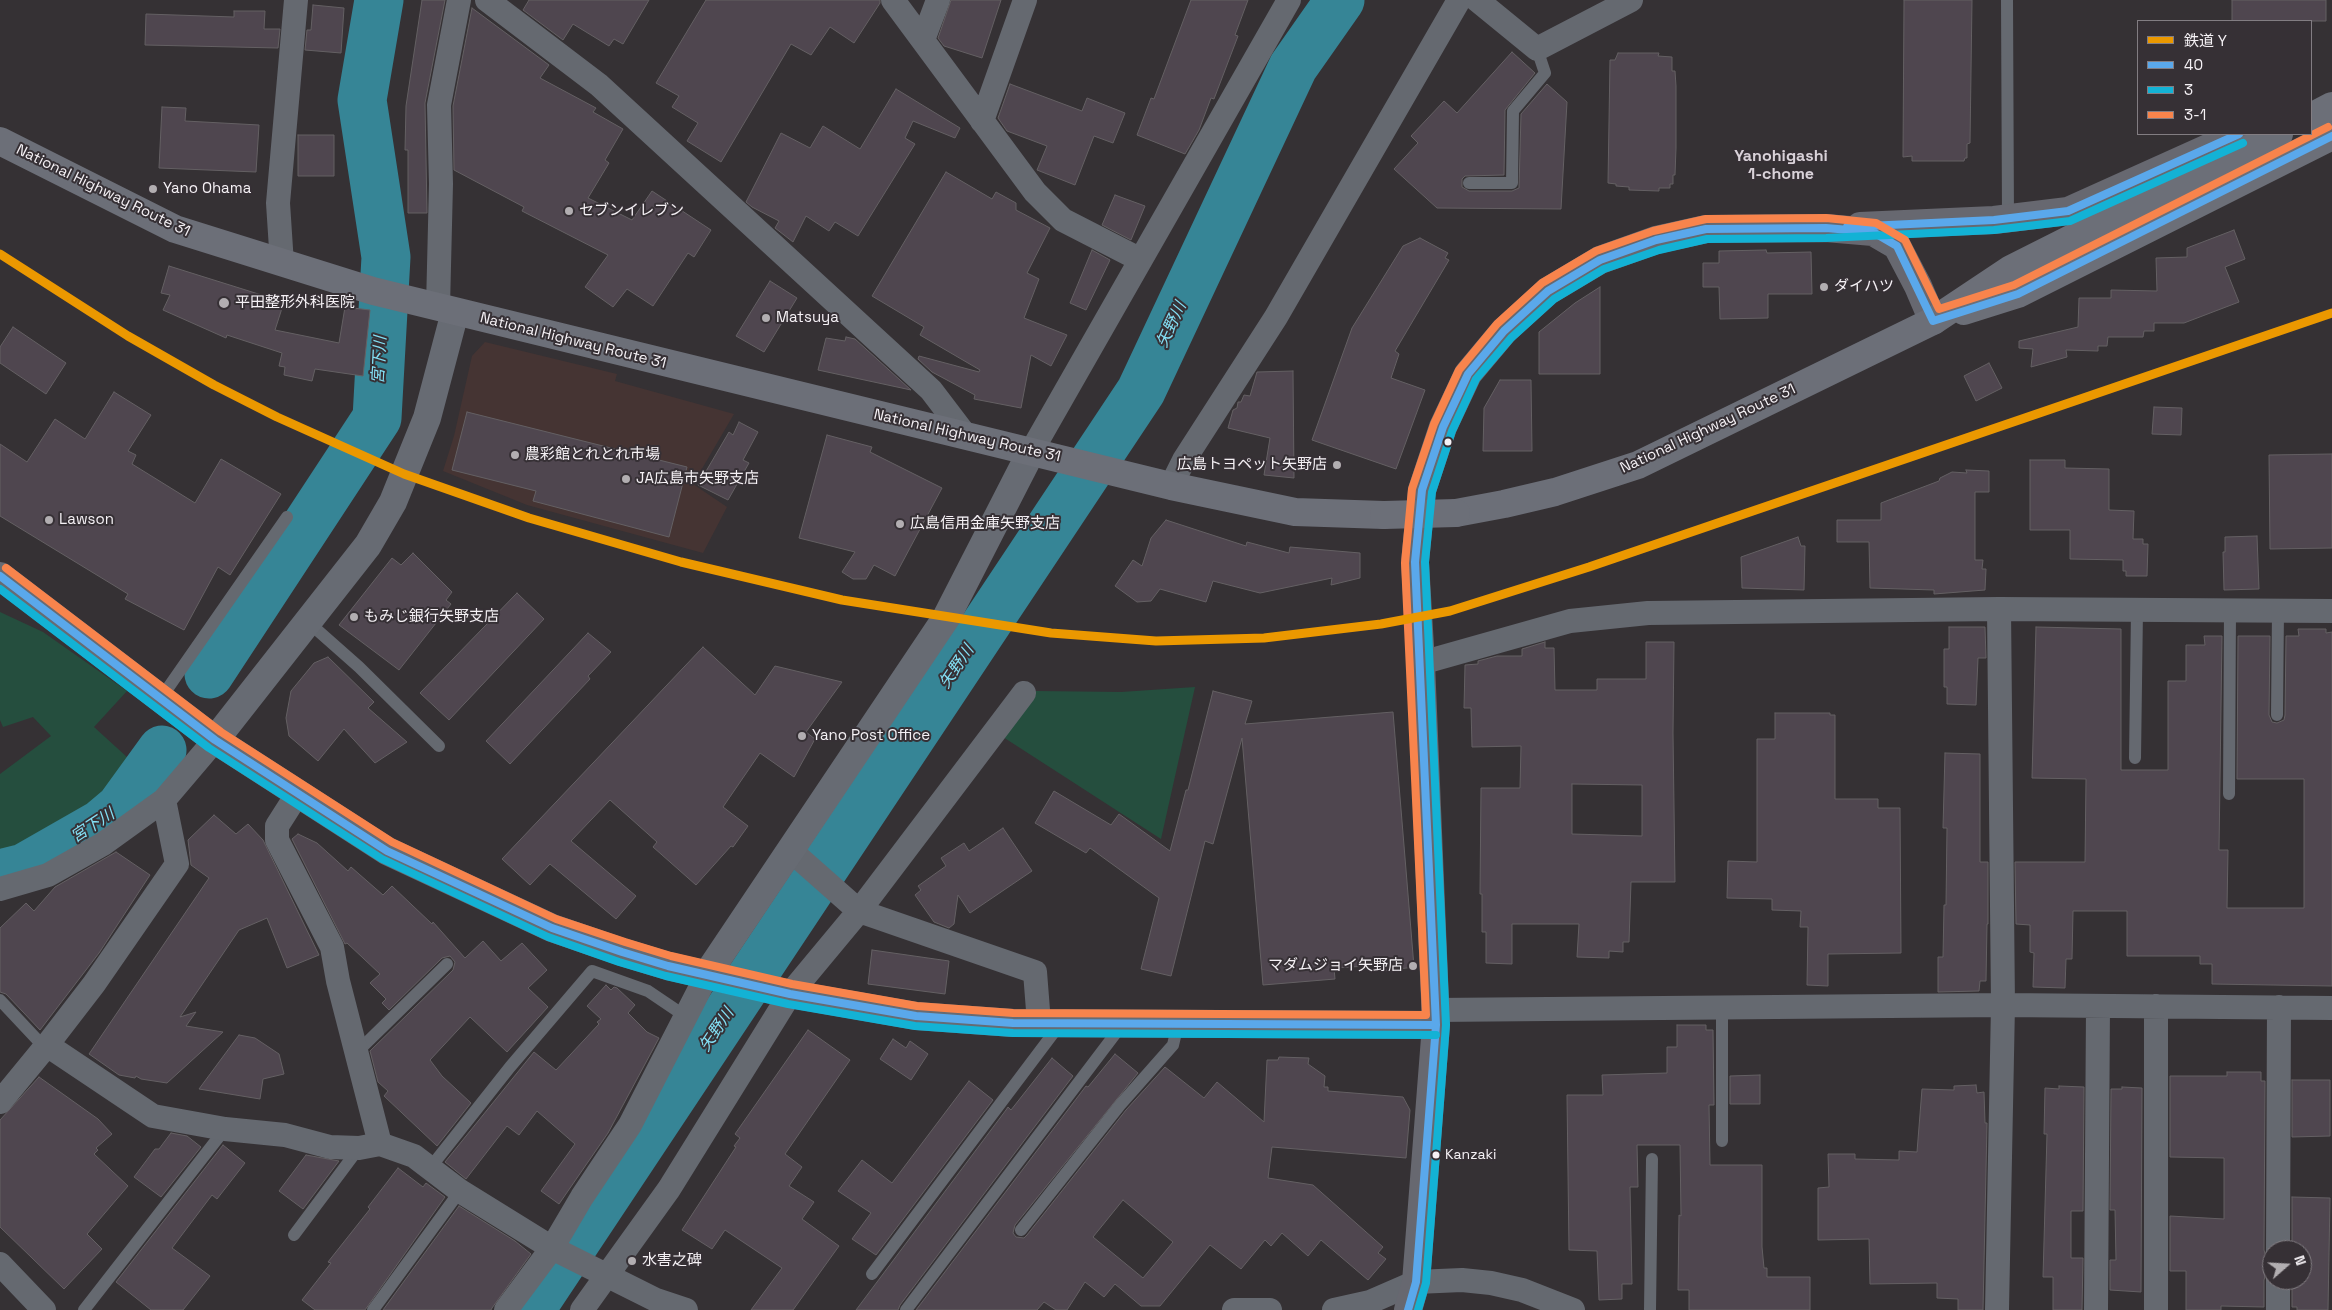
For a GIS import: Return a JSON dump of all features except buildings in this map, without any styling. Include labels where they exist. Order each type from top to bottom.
[{"type":"highway","points":[[2312,116],[2332,106]]},
{"type":"highway","name":"National Highway Route 31","points":[[0,141],[175,229],[372,291],[1161,483],[1295,512],[1384,515],[1456,512],[1504,504],[1554,492],[1638,465],[1933,321],[2011,270],[2277,135]]},
{"type":"highway","name":"National Highway Route 31","points":[[1933,321],[2018,294],[2332,136]]},
{"type":"main road","points":[[2312,107],[2332,99]]},
{"type":"main road","points":[[1408,1310],[1416,1282],[1436,1018],[1415,562],[1422,490],[1443,427],[1468,374],[1504,331],[1548,291],[1600,260],[1656,240],[1706,230],[1826,228],[2008,218],[2068,211],[2237,135]]},
{"type":"main road","points":[[1826,228],[1873,232],[1897,246],[1918,286],[1933,321]]},
{"type":"street","points":[[282,264],[278,203],[296,0]]},
{"type":"street","points":[[0,889],[18,886],[48,875],[76,861],[164,800],[215,740],[368,545],[393,502],[427,418],[437,307],[441,184],[439,105],[459,0]]},
{"type":"street","points":[[487,0],[599,85],[931,390],[966,436]]},
{"type":"street","points":[[893,0],[1035,192],[1062,220],[1139,259]]},
{"type":"street","points":[[922,40],[938,0]]},
{"type":"street","points":[[982,121],[1025,0]]},
{"type":"street","points":[[506,1310],[556,1250],[582,1197],[630,1125],[685,1016],[713,975],[790,850],[946,618],[1040,453],[1139,259],[1289,0]]},
{"type":"street","points":[[1161,483],[1184,460],[1276,318],[1459,0]]},
{"type":"street","points":[[1477,0],[1537,49],[1631,0]]},
{"type":"street","points":[[0,576],[215,740],[387,851],[552,928],[668,966],[785,993],[916,1016],[1050,1023],[1178,1024],[1436,1018],[1722,1008],[2003,1005],[2332,1008]]},
{"type":"street","points":[[1421,663],[1570,620],[1648,613],[1999,609],[2332,611]]},
{"type":"street","points":[[1997,1310],[2003,1005],[1999,609]]},
{"type":"street","points":[[582,1310],[599,1273],[669,1189],[785,993],[859,911],[1024,693]]},
{"type":"street","points":[[298,793],[278,826],[277,840],[332,947],[356,1053],[370,1146]]},
{"type":"street","points":[[0,1102],[46,1047],[94,984],[177,864],[164,800]]},
{"type":"street","points":[[790,850],[859,911],[1034,972],[1050,1023]]},
{"type":"street","points":[[2096,1310],[2098,1006]]},
{"type":"street","points":[[2156,1006],[2156,1310]]},
{"type":"street","points":[[2278,1240],[2279,1007]]},
{"type":"street","points":[[46,1047],[153,1116],[225,1129],[286,1135],[330,1147],[370,1146],[414,1156],[460,1191],[556,1250],[656,1300],[686,1310]]},
{"type":"street","points":[[0,1264],[44,1310]]},
{"type":"street","points":[[1334,1310],[1370,1302],[1416,1282],[1462,1280],[1492,1283],[1522,1290],[1573,1310]]},
{"type":"street","points":[[1394,1310],[1416,1282]]},
{"type":"street","points":[[2278,1290],[2278,1310]]},
{"type":"street","points":[[1234,1310],[1270,1310]]},
{"type":"lane","points":[[2007,0],[2008,218]]},
{"type":"lane","points":[[1469,183],[1512,183],[1513,111],[1545,73],[1537,49]]},
{"type":"lane","points":[[161,698],[287,517]]},
{"type":"lane","points":[[2135,758],[2137,610]]},
{"type":"lane","points":[[2230,610],[2230,794]]},
{"type":"lane","points":[[2277,714],[2278,611]]},
{"type":"lane","points":[[308,621],[359,667],[439,746]]},
{"type":"lane","points":[[356,1053],[447,964]]},
{"type":"lane","points":[[430,1168],[510,1067],[592,971],[648,991],[685,1016]]},
{"type":"lane","points":[[0,1000],[46,1047]]},
{"type":"lane","points":[[1722,1008],[1722,1142]]},
{"type":"lane","points":[[872,1274],[1050,1023]]},
{"type":"lane","points":[[906,1310],[1124,1023]]},
{"type":"lane","points":[[1021,1230],[1120,1106],[1173,1045],[1178,1024]]},
{"type":"lane","points":[[84,1310],[225,1129]]},
{"type":"lane","points":[[294,1235],[370,1146]]},
{"type":"lane","points":[[1650,1310],[1652,1160]]},
{"type":"lane","points":[[373,1310],[460,1191]]},
{"type":"shaded area","points":[[485,342],[617,374],[615,381],[734,414],[693,484],[727,507],[703,553],[527,505],[443,471],[454,436],[472,356]]},
{"type":"green space","points":[[0,612],[43,632],[127,691],[94,727],[139,768],[42,845],[0,857],[0,774],[51,736],[33,717],[3,727],[0,720]]},
{"type":"green space","points":[[1195,687],[1161,839],[1003,737],[1036,691],[1121,692]]},
{"type":"waterway","name":"宮下川","points":[[209,674],[377,418],[386,257],[362,100],[379,0]]},
{"type":"waterway","name":"矢野川","points":[[530,1310],[1141,391],[1293,67],[1340,0]]},
{"type":"waterway","name":"宮下川","points":[[0,874],[24,868],[101,824],[120,808],[162,750]]},
{"type":"rail line","name":"Y","points":[[0,254],[128,336],[214,385],[277,417],[404,474],[529,518],[681,562],[842,600],[1051,633],[1156,641],[1264,638],[1381,624],[1450,611],[1589,567],[2332,313]]},
{"type":"transit line","name":"3-1","points":[[6,568],[221,732],[392,842],[556,919],[625,942],[671,956],[792,984],[917,1006],[1013,1013],[1426,1015],[1405,563],[1412,489],[1434,424],[1459,370],[1497,324],[1542,283],[1596,251],[1653,231],[1706,219],[1826,218],[1876,223],[1905,240],[1939,309],[2014,285],[2328,127]]},
{"type":"transit line","name":"40","points":[[1847,227],[1994,220],[2068,211],[2237,135]]},
{"type":"transit line","name":"40","points":[[1408,1310],[1416,1282],[1436,1025],[1415,562],[1422,490],[1443,427],[1468,374],[1504,331],[1548,291],[1600,260],[1656,240],[1706,229],[1826,228],[1873,232],[1897,246],[1933,321],[2018,294],[2332,136]]},
{"type":"transit line","name":"3","points":[[1418,1310],[1426,1283],[1446,1025],[1425,562],[1432,492],[1452,431],[1476,379],[1511,338],[1554,299],[1604,269],[1659,250],[1707,239],[1826,238],[1994,230],[2070,221],[2243,143]]},
{"type":"transit line","name":"40","points":[[0,576],[215,740],[387,851],[552,928],[622,952],[668,966],[790,994],[916,1016],[1013,1023],[1436,1025]]},
{"type":"transit line","name":"3","points":[[0,589],[209,748],[382,859],[548,937],[619,962],[666,976],[788,1004],[915,1026],[1013,1033],[1436,1035]]},
{"type":"place","name":"Yano Ohama","points":[[153,189]]},
{"type":"place","name":"セブンイレブン","points":[[569,211]]},
{"type":"place","name":"ダイハツ","points":[[1824,287]]},
{"type":"place","name":"平田整形外科医院","points":[[224,303]]},
{"type":"place","name":"Matsuya","points":[[766,318]]},
{"type":"place","name":"農彩館とれとれ市場","points":[[515,455]]},
{"type":"place","name":"広島トヨペット矢野店","points":[[1337,465]]},
{"type":"place","name":"JA広島市矢野支店","points":[[626,479]]},
{"type":"place","name":"Lawson","points":[[49,520]]},
{"type":"place","name":"広島信用金庫矢野支店","points":[[900,524]]},
{"type":"place","name":"もみじ銀行矢野支店","points":[[354,617]]},
{"type":"place","name":"Yano Post Office","points":[[802,736]]},
{"type":"place","name":"マダムジョイ矢野店","points":[[1413,966]]},
{"type":"place","name":"Kanzaki","points":[[1436,1155]]},
{"type":"place","name":"水害之碑","points":[[632,1261]]},
{"type":"district","name":"Yanohigashi 1-chome","points":[[1781,166]]}]
